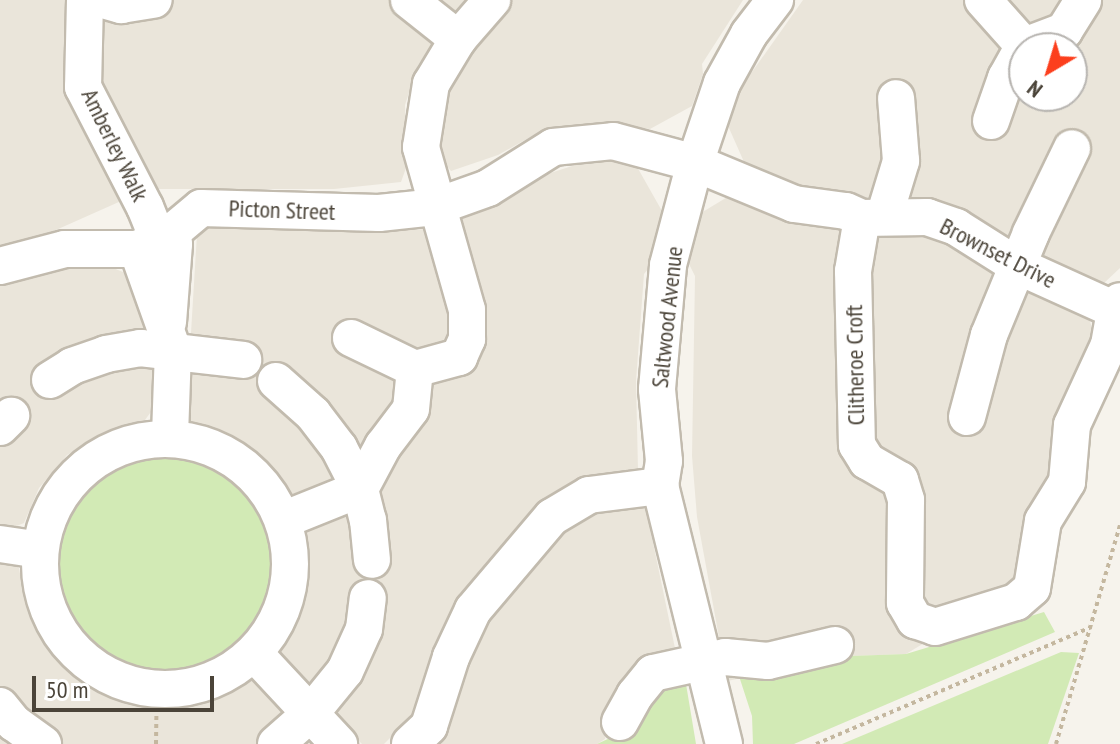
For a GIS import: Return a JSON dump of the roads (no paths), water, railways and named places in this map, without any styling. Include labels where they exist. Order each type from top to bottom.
[{"type":"street","name":"Amberley Walk","points":[[85,0],[83,87],[145,207],[155,241],[169,339]]},
{"type":"street","points":[[103,0],[121,5],[154,0]]},
{"type":"street","points":[[409,0],[458,39]]},
{"type":"street","points":[[351,338],[415,369],[459,357],[467,339],[467,310],[435,207],[421,147],[431,84],[458,39],[492,0]]},
{"type":"street","name":"Saltwood Avenue","points":[[724,744],[660,486],[664,461],[657,389],[668,265],[695,163],[722,83],[749,34],[775,0]]},
{"type":"street","points":[[983,0],[1012,32]]},
{"type":"street","points":[[1061,32],[1083,0]]},
{"type":"street","points":[[991,121],[1008,74]]},
{"type":"street","points":[[873,218],[901,161],[896,98]]},
{"type":"street","name":"Picton Street","points":[[155,241],[201,208],[379,213],[435,207],[488,188],[553,147],[613,141],[695,163]]},
{"type":"street","points":[[967,417],[989,335],[1072,148]]},
{"type":"street","name":"Brownset Drive","points":[[695,163],[794,204],[873,218],[927,217],[956,227],[1018,266],[1117,306]]},
{"type":"street","name":"Clitheroe Croft","points":[[873,218],[853,271],[857,445],[867,461],[900,480],[906,500],[905,603],[915,620],[935,627],[1016,602],[1032,588],[1043,521],[1067,482],[1072,425],[1109,345],[1117,306]]},
{"type":"street","points":[[0,266],[65,249],[155,241]]},
{"type":"street","points":[[169,339],[170,438]]},
{"type":"street","points":[[50,380],[72,366],[106,354],[169,339],[243,360]]},
{"type":"street","points":[[283,520],[360,489],[383,446],[411,409],[415,369]]},
{"type":"street","points":[[276,381],[313,414],[339,448],[360,489],[368,520],[372,560]]},
{"type":"street","points":[[170,438],[206,445],[239,462],[265,488],[283,520],[290,555],[288,591],[275,624],[254,653],[225,674],[192,686],[118,680],[83,659],[57,628],[42,590],[40,550],[50,513],[70,482],[98,457],[133,442],[170,438]]},
{"type":"street","points":[[410,744],[429,726],[451,657],[473,610],[552,517],[589,495],[660,486]]},
{"type":"street","points":[[0,544],[40,550]]},
{"type":"street","points":[[276,744],[310,714],[345,671],[364,629],[368,598]]},
{"type":"street","points":[[620,722],[635,695],[653,673],[725,657],[768,661],[835,645]]},
{"type":"street","points":[[254,653],[339,744]]},
{"type":"street","points":[[0,706],[14,723],[43,744]]}]
